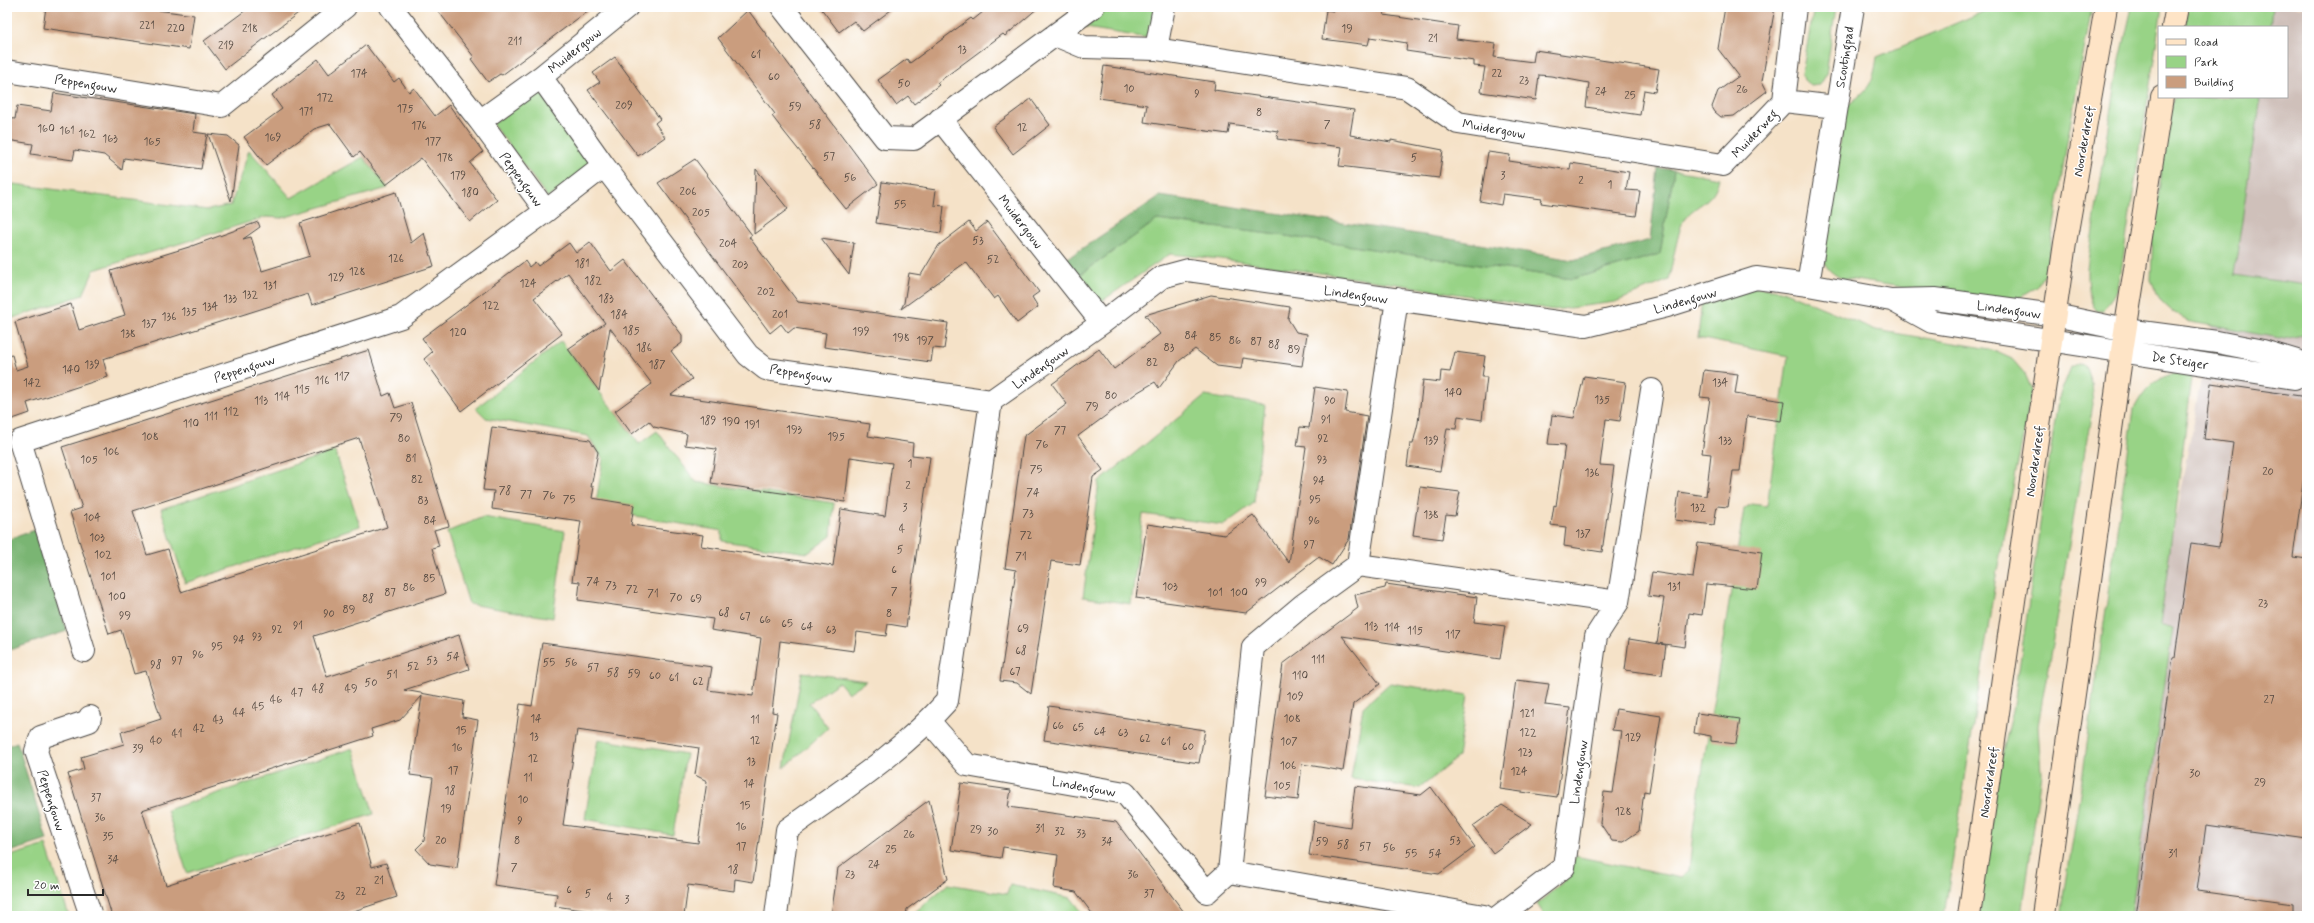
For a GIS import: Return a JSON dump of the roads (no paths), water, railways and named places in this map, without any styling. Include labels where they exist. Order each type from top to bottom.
[{"type":"main road","name":"Noorderdreef","points":[[1969,916],[2055,315],[2106,7]]},
{"type":"main road","points":[[2173,26],[2177,7]]},
{"type":"main road","points":[[2043,916],[2122,351],[2162,98]]},
{"type":"street","name":"Peppengouw","points":[[7,71],[222,106],[345,7]]},
{"type":"street","name":"Peppengouw","points":[[84,651],[20,441],[401,317],[546,211],[480,121],[391,7]]},
{"type":"street","name":"Muidergouw","points":[[541,77],[627,7]]},
{"type":"street","points":[[782,7],[885,138],[914,139],[1093,7]]},
{"type":"street","points":[[1156,49],[1164,7]]},
{"type":"street","points":[[1795,7],[1784,101],[1836,107],[1808,285]]},
{"type":"street","name":"Scoutingpad","points":[[1836,107],[1853,7]]},
{"type":"street","name":"Muidergouw","points":[[1055,35],[1084,47],[1156,49],[1407,88],[1458,123],[1724,165]]},
{"type":"street","name":"Peppengouw","points":[[541,77],[604,166],[748,355],[766,369],[991,401]]},
{"type":"street","points":[[480,121],[541,77]]},
{"type":"street","name":"Muiderweg","points":[[1724,165],[1784,101]]},
{"type":"street","name":"Muidergouw","points":[[940,119],[1102,323]]},
{"type":"street","points":[[546,211],[604,166]]},
{"type":"street","name":"Lindengouw","points":[[991,401],[1102,323],[1162,277],[1188,270],[1586,326],[1667,306],[1756,278],[1808,285],[1891,300],[1935,299],[2055,315],[2126,330]]},
{"type":"street","name":"Lindengouw","points":[[1358,565],[1397,299]]},
{"type":"street","name":"Lindengouw","points":[[1891,300],[1932,322],[2051,342]]},
{"type":"street","name":"De Steiger","points":[[2126,330],[2217,342],[2263,351],[2307,364]]},
{"type":"street","name":"De Steiger","points":[[2051,342],[2122,351],[2294,378],[2307,372]]},
{"type":"street","name":"Lindengouw","points":[[1500,916],[1564,868],[1596,636],[1618,602],[1652,390]]},
{"type":"street","points":[[776,916],[787,830],[888,755],[929,721],[947,701],[991,401]]},
{"type":"street","points":[[1484,916],[1229,872],[1253,647],[1303,605],[1358,565],[1618,602]]},
{"type":"street","name":"Peppengouw","points":[[90,717],[89,721],[41,737],[36,751],[91,916]]},
{"type":"street","name":"Lindengouw","points":[[929,721],[967,765],[1125,793],[1207,892],[1229,872]]}]
